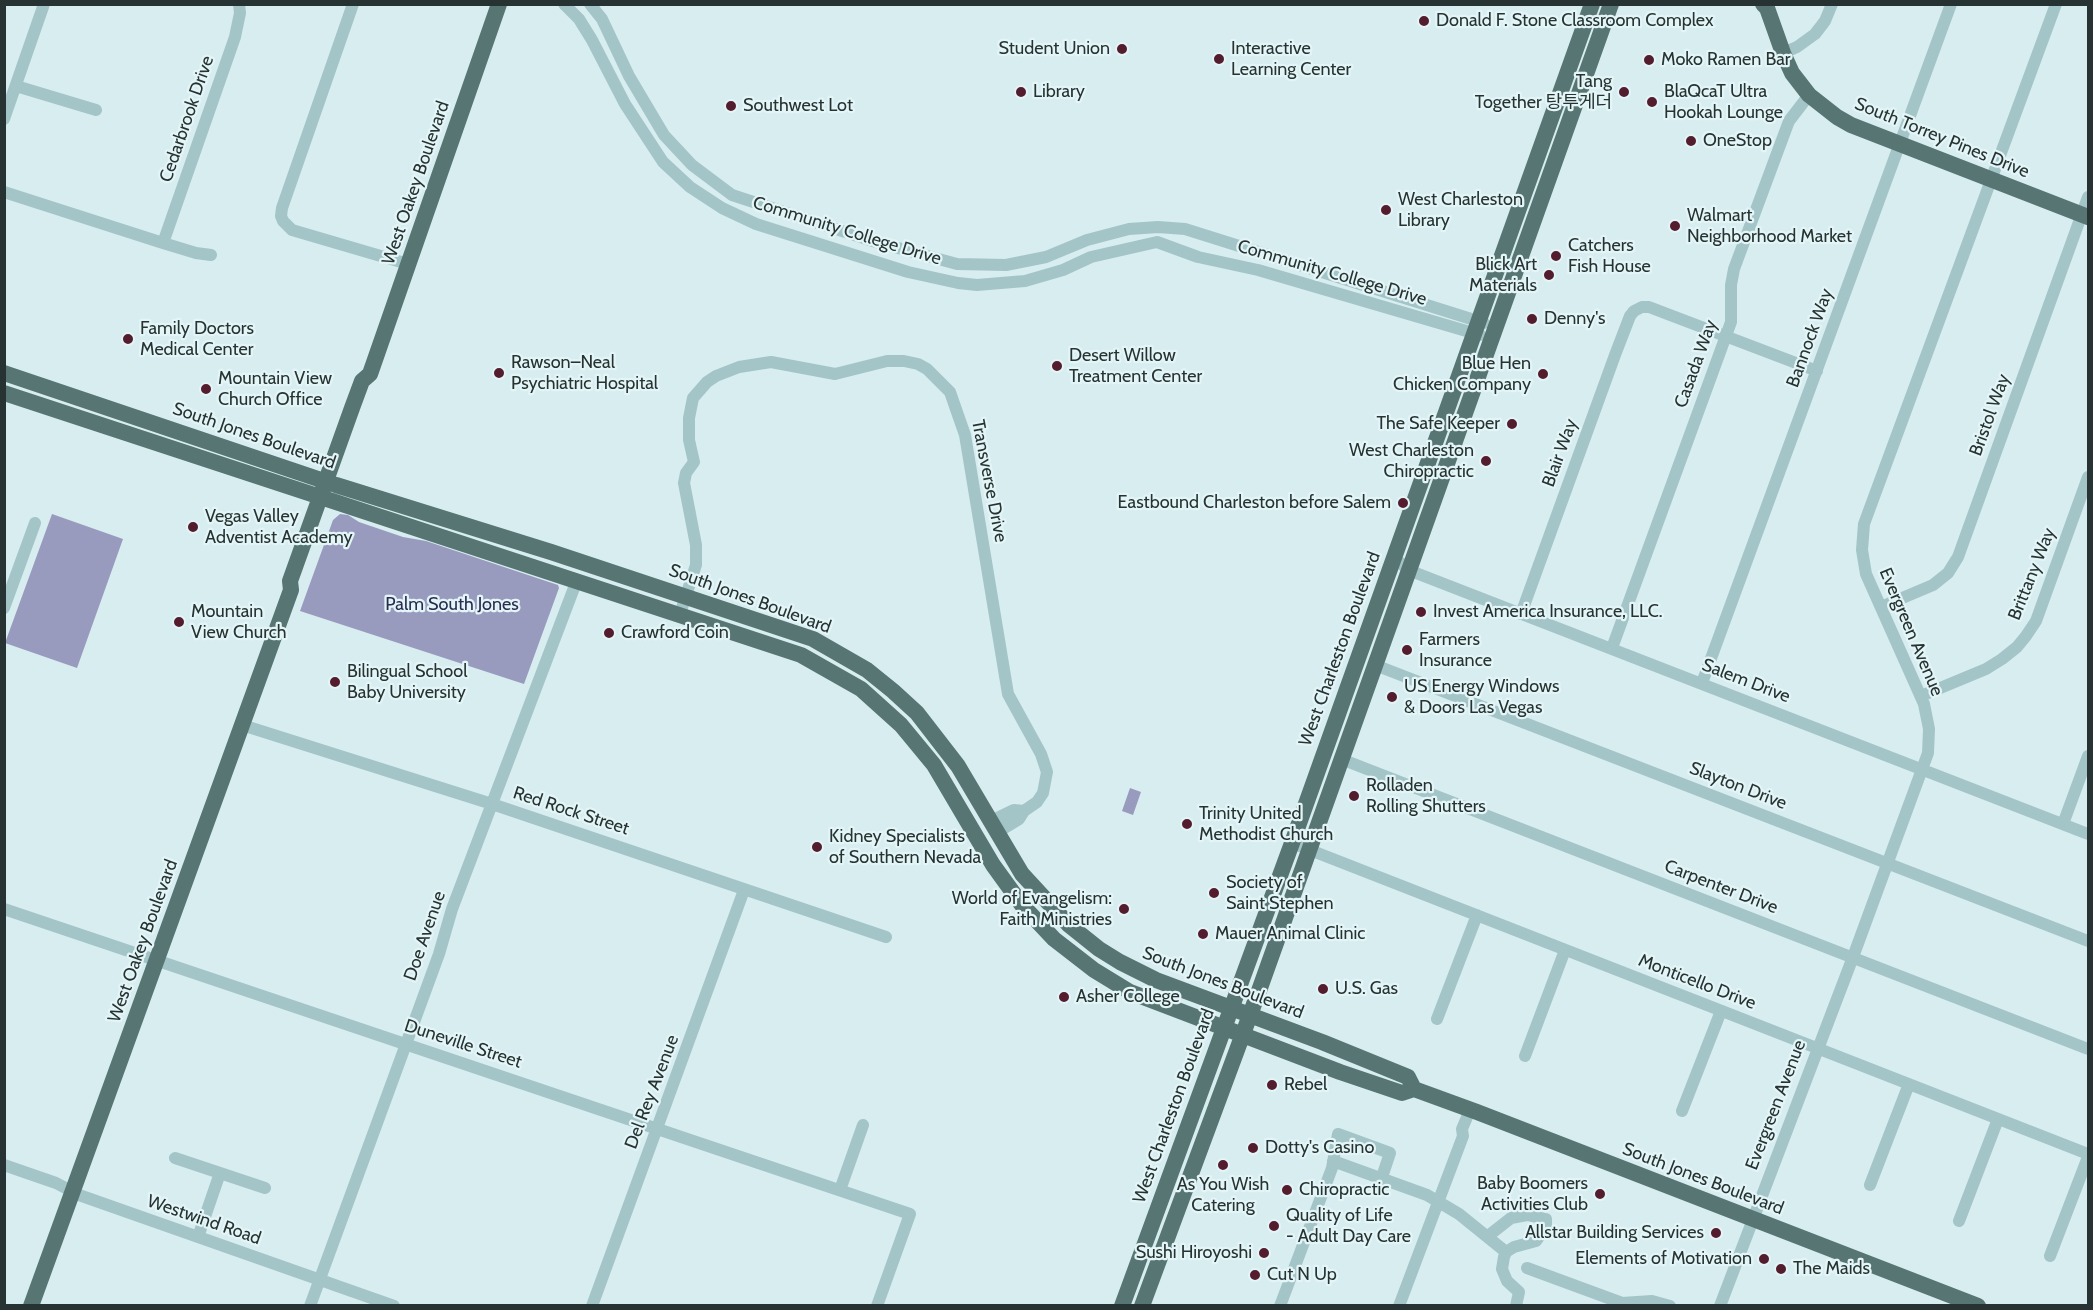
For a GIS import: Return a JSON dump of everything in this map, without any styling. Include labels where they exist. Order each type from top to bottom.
[{"type":"main road","name":"West Oakey Boulevard","points":[[30,1305],[291,590],[290,581],[328,491],[362,381],[370,374],[499,4]]},
{"type":"main road","name":"West Charleston Boulevard","points":[[1125,1305],[1222,1028],[1292,843],[1592,4]]},
{"type":"main road","points":[[1142,1305],[1250,1015],[1611,4]]},
{"type":"main road","name":"South Torrey Pines Drive","points":[[1766,6],[1792,73],[1809,95],[1837,117],[2085,216]]},
{"type":"main road","name":"South Jones Boulevard","points":[[4,373],[81,398],[328,491],[577,580],[792,651],[832,671],[875,700],[914,738],[934,765],[1011,891],[1035,920],[1094,970],[1130,992],[1242,1036],[1402,1093],[1414,1089],[1474,1111],[1978,1305]]},
{"type":"main road","name":"South Jones Boulevard","points":[[4,393],[686,596],[797,633],[842,654],[881,680],[917,713],[958,766],[996,834],[1022,874],[1068,925],[1099,949],[1156,980],[1408,1077],[1414,1089]]},
{"type":"main road","points":[[74,415],[81,398]]},
{"type":"main road","points":[[832,671],[842,654]]},
{"type":"main road","points":[[1329,735],[1335,748],[1332,786]]},
{"type":"main road","points":[[967,820],[980,823],[988,831],[996,834],[990,842],[977,837]]},
{"type":"street","points":[[4,119],[44,4]]},
{"type":"street","name":"Cedarbrook Drive","points":[[163,243],[235,37],[240,13],[239,4]]},
{"type":"street","points":[[352,4],[281,216],[292,230],[408,264]]},
{"type":"street","name":"Community College Drive","points":[[564,4],[579,19],[625,104],[663,162],[678,177],[722,208],[756,224],[909,272],[958,283],[993,285],[1025,281],[1063,270],[1091,256],[1157,242],[1198,257],[1476,327]]},
{"type":"street","name":"Community College Drive","points":[[590,4],[602,19],[652,117],[664,135],[692,165],[732,195],[791,215],[957,264],[994,266],[1046,257],[1087,240],[1129,229],[1158,227],[1185,229],[1235,246],[1259,251],[1494,333]]},
{"type":"street","points":[[1783,53],[1797,47],[1815,34],[1825,21],[1832,4]]},
{"type":"street","name":"Bannock Way","points":[[1702,683],[1951,4]]},
{"type":"street","name":"Evergreen Avenue","points":[[1720,1305],[1928,753],[1929,729],[1921,696],[1866,574],[1862,550],[1864,524],[2056,4]]},
{"type":"street","points":[[592,40],[608,32]]},
{"type":"street","points":[[16,86],[96,110]]},
{"type":"street","name":"Casada Way","points":[[1612,648],[1726,336],[1732,314],[1731,285],[1734,269],[1789,121],[1809,95]]},
{"type":"street","points":[[678,177],[692,165]]},
{"type":"street","points":[[4,192],[163,243],[211,255]]},
{"type":"street","name":"Bristol Way","points":[[1881,607],[1933,585],[1953,566],[2085,216],[2088,197]]},
{"type":"street","points":[[783,232],[791,215]]},
{"type":"street","points":[[1229,263],[1235,246]]},
{"type":"street","points":[[993,285],[994,266]]},
{"type":"street","name":"Blair Way","points":[[1521,614],[1630,316],[1638,308],[1649,307],[1726,336]]},
{"type":"street","points":[[1726,336],[1817,371]]},
{"type":"street","name":"Transverse Drive","points":[[680,614],[696,566],[696,545],[684,483],[686,473],[694,462],[689,440],[689,418],[693,398],[707,382],[739,367],[771,362],[835,374],[887,362],[903,361],[918,364],[927,369],[950,392],[965,435],[1008,694],[1045,763],[1047,772],[1043,793],[1037,802],[1024,811],[1019,819],[996,834]]},
{"type":"street","name":"Brittany Way","points":[[1921,696],[1986,669],[2017,647],[2026,636],[2036,621],[2088,477]]},
{"type":"street","points":[[4,608],[35,523]]},
{"type":"street","name":"Salem Drive","points":[[1393,557],[1409,570],[2088,834]]},
{"type":"street","name":"Doe Avenue","points":[[310,1305],[439,954],[452,909],[577,580]]},
{"type":"street","name":"Slayton Drive","points":[[1375,665],[2088,941]]},
{"type":"street","name":"Red Rock Street","points":[[242,725],[492,804],[886,937]]},
{"type":"street","points":[[2063,824],[2088,756]]},
{"type":"street","name":"Carpenter Drive","points":[[1341,759],[2088,1049]]},
{"type":"street","name":"Monticello Drive","points":[[1292,843],[2088,1155]]},
{"type":"street","name":"Del Rey Avenue","points":[[592,1305],[744,890]]},
{"type":"street","name":"Duneville Street","points":[[4,909],[910,1214],[878,1305]]},
{"type":"street","points":[[1437,1019],[1477,915]]},
{"type":"street","points":[[1525,1056],[1565,950]]},
{"type":"street","points":[[1682,1111],[1720,1011]]},
{"type":"street","points":[[1870,1185],[1909,1084]]},
{"type":"street","points":[[1399,1305],[1463,1136],[1469,1132],[1474,1111]]},
{"type":"street","points":[[1959,1221],[1998,1119]]},
{"type":"street","points":[[840,1190],[863,1125]]},
{"type":"street","points":[[1280,1305],[1333,1161],[1338,1134],[1390,1153],[1382,1177]]},
{"type":"street","points":[[2050,1256],[2088,1155]]},
{"type":"street","points":[[174,1158],[265,1188]]},
{"type":"street","points":[[1333,1161],[1427,1195],[1459,1214],[1506,1252]]},
{"type":"street","name":"Westwind Road","points":[[4,1165],[56,1183],[72,1192],[394,1305]]},
{"type":"street","points":[[198,1237],[220,1173]]},
{"type":"street","points":[[1488,1236],[1511,1218],[1527,1215],[1546,1219],[1546,1227],[1536,1241],[1522,1244],[1506,1252]]},
{"type":"street","points":[[1506,1252],[1502,1269],[1507,1281],[1519,1293],[1516,1305]]},
{"type":"street","points":[[1527,1268],[1601,1301],[1622,1303],[1652,1301],[1670,1305]]},
{"type":"green space","points":[[52,514],[123,539],[77,668],[5,643]]},
{"type":"green space","name":"Palm South Jones","points":[[340,514],[348,515],[359,522],[403,537],[426,541],[558,585],[559,588],[524,684],[300,611],[333,520]]},
{"type":"green space","points":[[1130,788],[1141,792],[1133,815],[1122,811]]},
{"type":"place","name":"Donald F. Stone Classroom Complex","points":[[1424,21]]},
{"type":"place","name":"Student Union","points":[[1122,49]]},
{"type":"place","name":"Interactive Learning Center","points":[[1219,59]]},
{"type":"place","name":"Moko Ramen Bar","points":[[1649,60]]},
{"type":"place","name":"Library","points":[[1021,92]]},
{"type":"place","name":"Tang Together 탕투게더","points":[[1624,92]]},
{"type":"place","name":"BlaQcaT Ultra Hookah Lounge","points":[[1652,102]]},
{"type":"place","name":"Southwest Lot","points":[[731,106]]},
{"type":"place","name":"OneStop","points":[[1691,141]]},
{"type":"place","name":"West Charleston Library","points":[[1386,210]]},
{"type":"place","name":"Walmart Neighborhood Market","points":[[1675,226]]},
{"type":"place","name":"Catchers Fish House","points":[[1556,256]]},
{"type":"place","name":"Blick Art Materials","points":[[1549,275]]},
{"type":"place","name":"Denny's","points":[[1532,319]]},
{"type":"place","name":"Family Doctors Medical Center","points":[[128,339]]},
{"type":"place","name":"Desert Willow Treatment Center","points":[[1057,366]]},
{"type":"place","name":"Rawson–Neal Psychiatric Hospital","points":[[499,373]]},
{"type":"place","name":"Blue Hen Chicken Company","points":[[1543,374]]},
{"type":"place","name":"Mountain View Church Office","points":[[206,389]]},
{"type":"place","name":"The Safe Keeper","points":[[1512,424]]},
{"type":"place","name":"West Charleston Chiropractic","points":[[1486,461]]},
{"type":"place","name":"Eastbound Charleston before Salem","points":[[1403,503]]},
{"type":"place","name":"Vegas Valley Adventist Academy","points":[[193,527]]},
{"type":"place","name":"Invest America Insurance, LLC.","points":[[1421,612]]},
{"type":"place","name":"Mountain View Church","points":[[179,622]]},
{"type":"place","name":"Crawford Coin","points":[[609,633]]},
{"type":"place","name":"Farmers Insurance","points":[[1407,650]]},
{"type":"place","name":"Bilingual School Baby University","points":[[335,682]]},
{"type":"place","name":"US Energy Windows & Doors Las Vegas","points":[[1392,697]]},
{"type":"place","name":"Rolladen Rolling Shutters","points":[[1354,796]]},
{"type":"place","name":"Trinity United Methodist Church","points":[[1187,824]]},
{"type":"place","name":"Kidney Specialists of Southern Nevada","points":[[817,847]]},
{"type":"place","name":"Society of Saint Stephen","points":[[1214,893]]},
{"type":"place","name":"World of Evangelism: Faith Ministries","points":[[1124,909]]},
{"type":"place","name":"Mauer Animal Clinic","points":[[1203,934]]},
{"type":"place","name":"U.S. Gas","points":[[1323,989]]},
{"type":"place","name":"Asher College","points":[[1064,997]]},
{"type":"place","name":"Rebel","points":[[1272,1085]]},
{"type":"place","name":"Dotty's Casino","points":[[1253,1148]]},
{"type":"place","name":"As You Wish Catering","points":[[1223,1165]]},
{"type":"place","name":"Chiropractic","points":[[1287,1190]]},
{"type":"place","name":"Baby Boomers Activities Club","points":[[1600,1194]]},
{"type":"place","name":"Quality of Life - Adult Day Care","points":[[1274,1226]]},
{"type":"place","name":"Allstar Building Services","points":[[1716,1233]]},
{"type":"place","name":"Sushi Hiroyoshi","points":[[1264,1253]]},
{"type":"place","name":"Elements of Motivation","points":[[1764,1259]]},
{"type":"place","name":"The Maids","points":[[1781,1269]]},
{"type":"place","name":"Cut N Up","points":[[1255,1275]]}]
